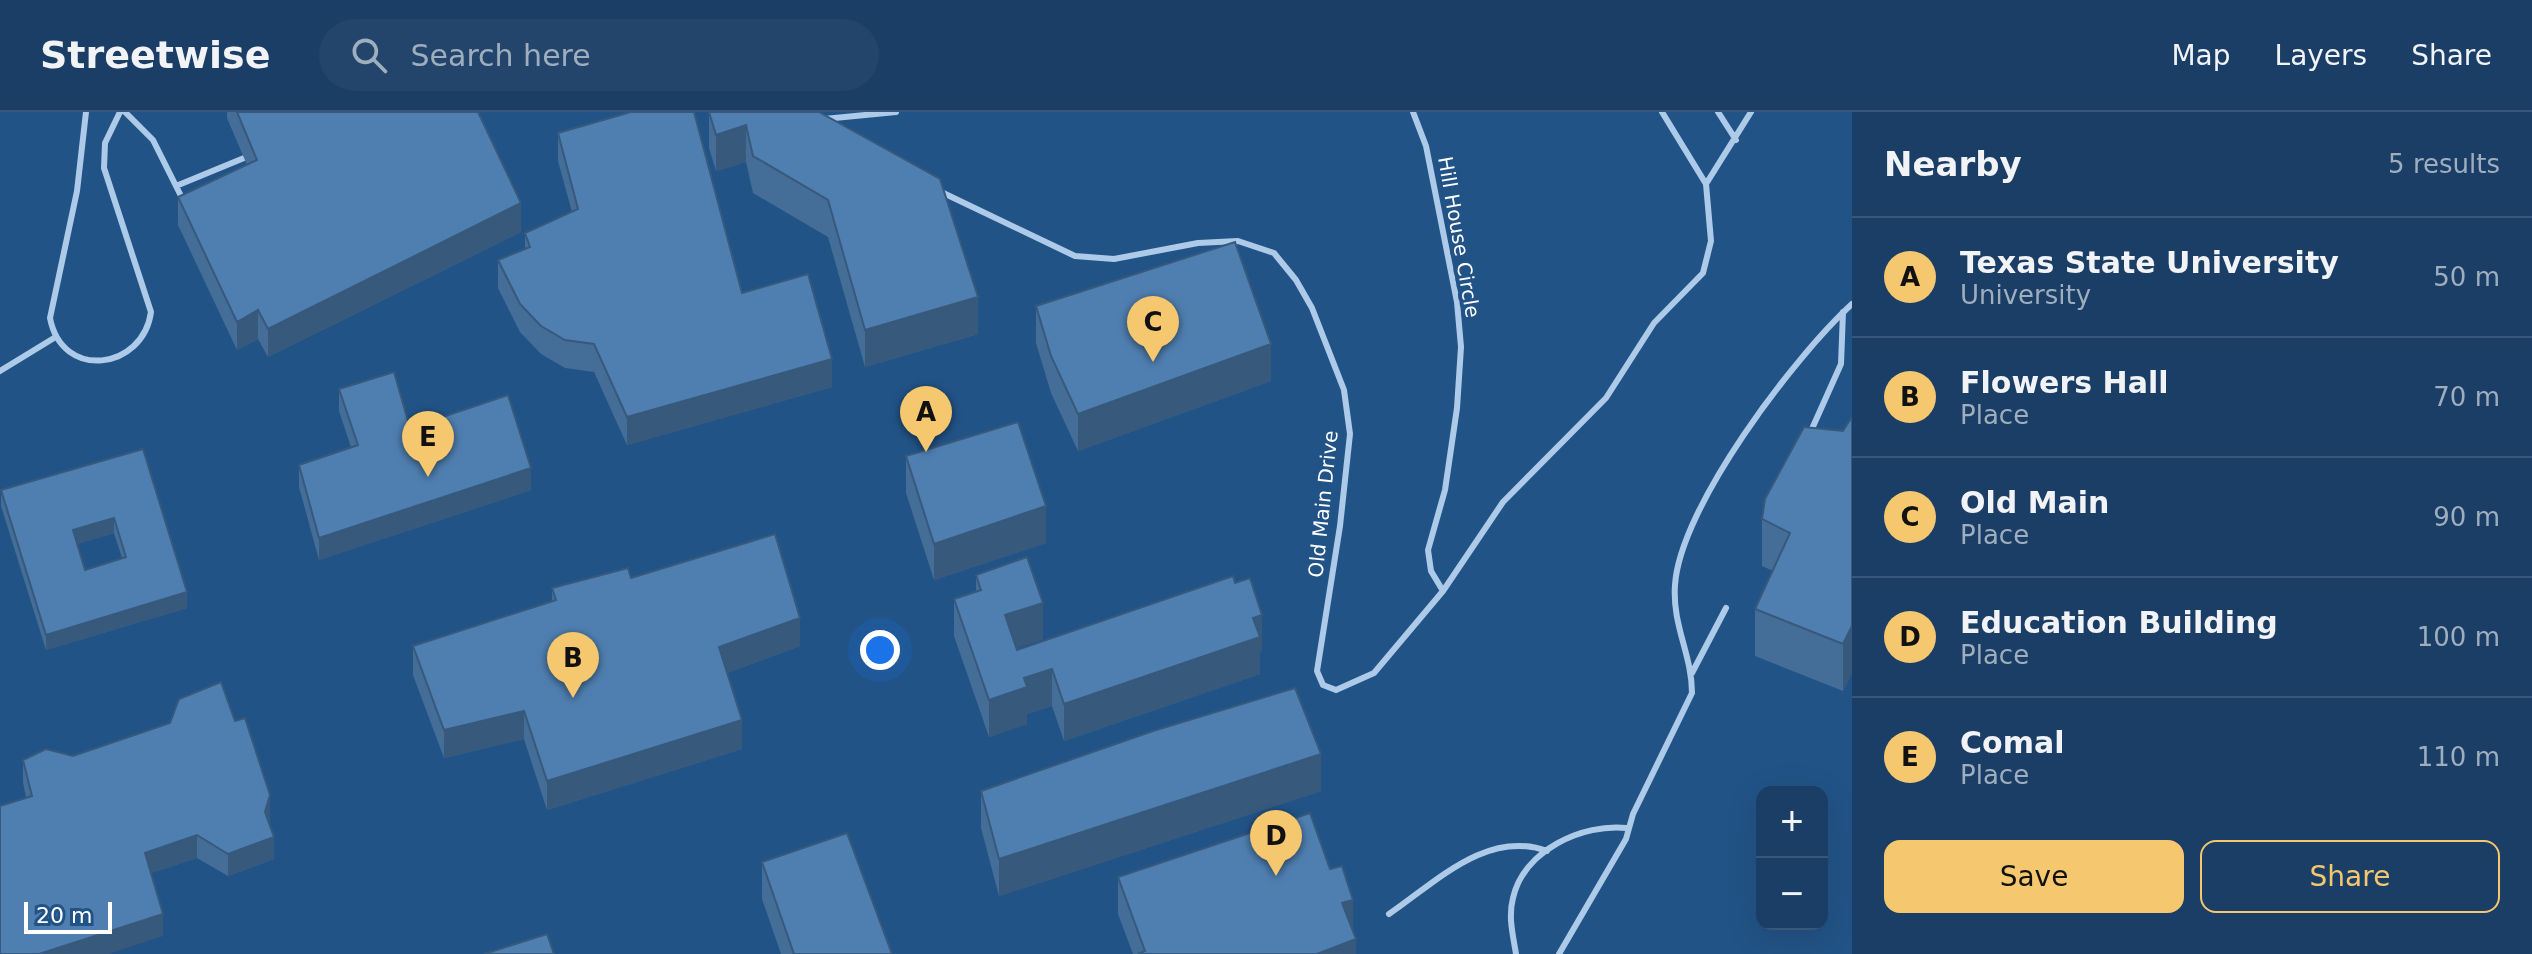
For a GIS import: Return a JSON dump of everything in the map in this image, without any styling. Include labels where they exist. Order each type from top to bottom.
[{"type":"lane","points":[[86,112],[77,191],[50,318],[54,338],[63,350],[75,357],[114,358],[133,349],[148,330],[151,312],[147,296],[104,168],[105,143],[122,112],[153,140],[187,208]]},
{"type":"lane","points":[[820,119],[896,112]]},
{"type":"lane","name":"Hill House Circle","points":[[1413,112],[1426,146],[1457,302],[1461,347],[1457,408],[1445,490],[1428,550],[1431,571],[1443,591]]},
{"type":"lane","points":[[1443,591],[1503,502],[1606,398],[1654,323],[1703,273],[1711,241],[1706,184],[1662,112]]},
{"type":"lane","points":[[1718,112],[1736,140]]},
{"type":"lane","points":[[1706,184],[1751,112]]},
{"type":"lane","points":[[176,186],[244,158]]},
{"type":"lane","name":"Old Main Drive","points":[[925,184],[1075,256],[1114,259],[1198,243],[1238,241],[1274,253],[1296,280],[1312,308],[1344,390],[1350,434],[1340,526],[1317,671],[1323,685],[1336,690],[1374,673],[1443,591]]},
{"type":"lane","points":[[1559,954],[1621,849],[1627,828],[1692,693],[1692,673],[1678,634],[1674,605],[1676,565],[1685,537],[1746,430],[1821,333],[1852,304]]},
{"type":"lane","points":[[1811,431],[1841,364],[1843,312]]},
{"type":"lane","points":[[0,371],[54,338]]},
{"type":"lane","points":[[1692,673],[1726,608]]},
{"type":"lane","points":[[1516,954],[1510,918],[1513,897],[1523,876],[1547,851],[1570,835],[1589,828],[1627,828]]},
{"type":"lane","points":[[1389,914],[1474,856],[1488,850],[1503,845],[1528,844],[1547,851]]},
{"type":"building","points":[[237,112],[478,112],[521,203],[268,329],[258,310],[237,322],[178,197],[257,160]]},
{"type":"building","points":[[631,112],[694,112],[742,293],[808,274],[832,359],[627,417],[594,344],[565,340],[541,326],[520,304],[498,260],[530,247],[525,233],[578,209],[558,133]]},
{"type":"building","points":[[709,112],[819,112],[940,179],[978,297],[865,330],[828,200],[753,156],[746,125],[716,135]]},
{"type":"building","points":[[1235,242],[1271,344],[1078,414],[1051,356],[1036,306]]},
{"type":"building","points":[[394,372],[410,428],[508,395],[531,468],[319,538],[299,465],[358,445],[339,389]]},
{"type":"building","points":[[1852,417],[1852,626],[1843,644],[1755,609],[1790,533],[1762,519],[1765,499],[1804,427],[1843,431]]},
{"type":"building","points":[[1018,422],[1046,506],[934,544],[906,456]]},
{"type":"building","points":[[143,449],[187,592],[46,635],[1,490]],"holes":[[[114,518],[126,557],[85,570],[73,530]]]},
{"type":"building","points":[[775,534],[800,618],[719,647],[742,720],[547,781],[524,711],[444,730],[413,646],[556,600],[552,588],[628,568],[631,578]]},
{"type":"building","points":[[1027,557],[1043,603],[1005,615],[1017,650],[1233,576],[1235,583],[1250,578],[1262,615],[1253,618],[1260,637],[1064,704],[1052,669],[1024,678],[1027,687],[989,700],[954,599],[981,590],[976,575]]},
{"type":"building","points":[[221,682],[235,721],[245,718],[270,795],[265,812],[274,837],[228,854],[197,835],[145,853],[163,914],[39,954],[0,954],[0,806],[32,796],[23,760],[46,749],[73,756],[170,723],[179,699]]},
{"type":"building","points":[[1295,688],[1321,754],[999,859],[981,791],[1153,731]]},
{"type":"building","points":[[1310,813],[1330,869],[1342,866],[1353,900],[1342,903],[1356,939],[1317,954],[1138,954],[1145,951],[1118,877]]},
{"type":"building","points":[[847,833],[892,954],[794,954],[762,862]]},
{"type":"building","points":[[547,934],[554,954],[484,954]]},
{"type":"place","name":"Old Main","points":[[1153,362]]},
{"type":"place","name":"Texas State University","points":[[926,452]]},
{"type":"place","name":"Comal","points":[[428,477]]},
{"type":"place","name":"Flowers Hall","points":[[573,698]]},
{"type":"place","name":"Education Building","points":[[1276,876]]}]
